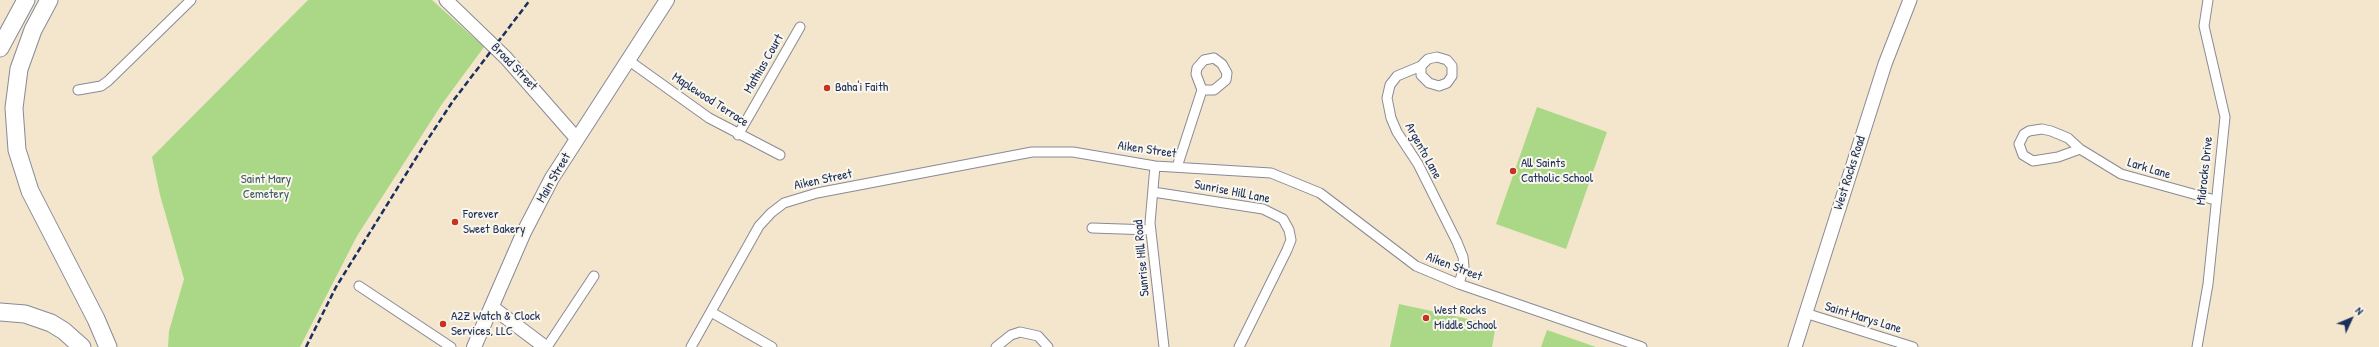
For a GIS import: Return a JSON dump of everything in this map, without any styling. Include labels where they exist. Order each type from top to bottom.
[{"type":"highway","points":[[0,48],[26,0]]},
{"type":"highway","points":[[49,0],[27,44],[19,68],[14,108],[17,150],[34,199],[96,318],[108,347]]},
{"type":"highway","points":[[0,312],[25,314],[51,323],[64,330],[82,347]]},
{"type":"main road","name":"Broad Street","points":[[447,0],[506,58],[577,139]]},
{"type":"main road","name":"Main Street","points":[[474,347],[531,217],[552,178],[667,0]]},
{"type":"main road","name":"West Rocks Road","points":[[1795,347],[1885,64],[1910,0]]},
{"type":"main road","points":[[492,307],[546,347]]},
{"type":"street","points":[[78,90],[101,86],[108,81],[191,0]]},
{"type":"street","name":"Midrocks Drive","points":[[2197,347],[2208,284],[2224,117],[2204,26],[2208,0]]},
{"type":"street","name":"Mathias Court","points":[[738,135],[800,27]]},
{"type":"street","name":"Maplewood Terrace","points":[[628,60],[709,118],[738,135],[780,155]]},
{"type":"street","name":"Argento Lane","points":[[1422,66],[1397,76],[1390,85],[1388,98],[1391,118],[1396,132],[1418,164],[1457,242],[1463,257],[1464,266],[1459,284]]},
{"type":"street","points":[[1177,167],[1202,90]]},
{"type":"street","name":"Lark Lane","points":[[2080,149],[2058,157],[2033,161],[2023,155],[2019,144],[2024,134],[2029,131],[2042,128],[2068,138],[2080,149],[2106,166],[2134,180],[2215,200]]},
{"type":"street","name":"Aiken Street","points":[[691,347],[765,219],[784,203],[801,196],[1032,152],[1073,152],[1155,166],[1271,173],[1320,193],[1416,266],[1459,284],[1642,347]]},
{"type":"street","name":"Sunrise Hill Road","points":[[1155,166],[1151,230],[1164,347]]},
{"type":"street","name":"Sunrise Hill Lane","points":[[1153,192],[1263,209],[1283,219],[1289,230],[1291,240],[1239,347]]},
{"type":"street","points":[[1092,228],[1151,230]]},
{"type":"street","points":[[546,347],[594,276]]},
{"type":"street","points":[[359,286],[451,347]]},
{"type":"street","points":[[711,312],[772,347]]},
{"type":"street","name":"Saint Marys Lane","points":[[1805,313],[1913,347]]},
{"type":"street","points":[[996,347],[1016,333],[1025,332],[1042,338],[1048,347]]},
{"type":"green space","name":"Saint Mary Cemetery","points":[[308,0],[432,0],[484,47],[442,104],[357,236],[300,347],[168,347],[169,331],[184,279],[160,195],[152,157]]},
{"type":"green space","points":[[1537,107],[1607,132],[1566,249],[1496,224]]},
{"type":"green space","points":[[1399,304],[1496,325],[1492,347],[1390,347]]},
{"type":"green space","points":[[1547,330],[1596,347],[1541,347]]},
{"type":"railway","points":[[306,347],[336,287],[426,142],[453,101],[530,0]]},
{"type":"place","name":"Baha'i Faith","points":[[827,88]]},
{"type":"place","name":"All Saints Catholic School","points":[[1513,171]]},
{"type":"place","name":"Forever Sweet Bakery","points":[[455,222]]},
{"type":"place","name":"West Rocks Middle School","points":[[1426,318]]},
{"type":"place","name":"A2Z Watch & Clock Services, LLC","points":[[443,324]]}]
